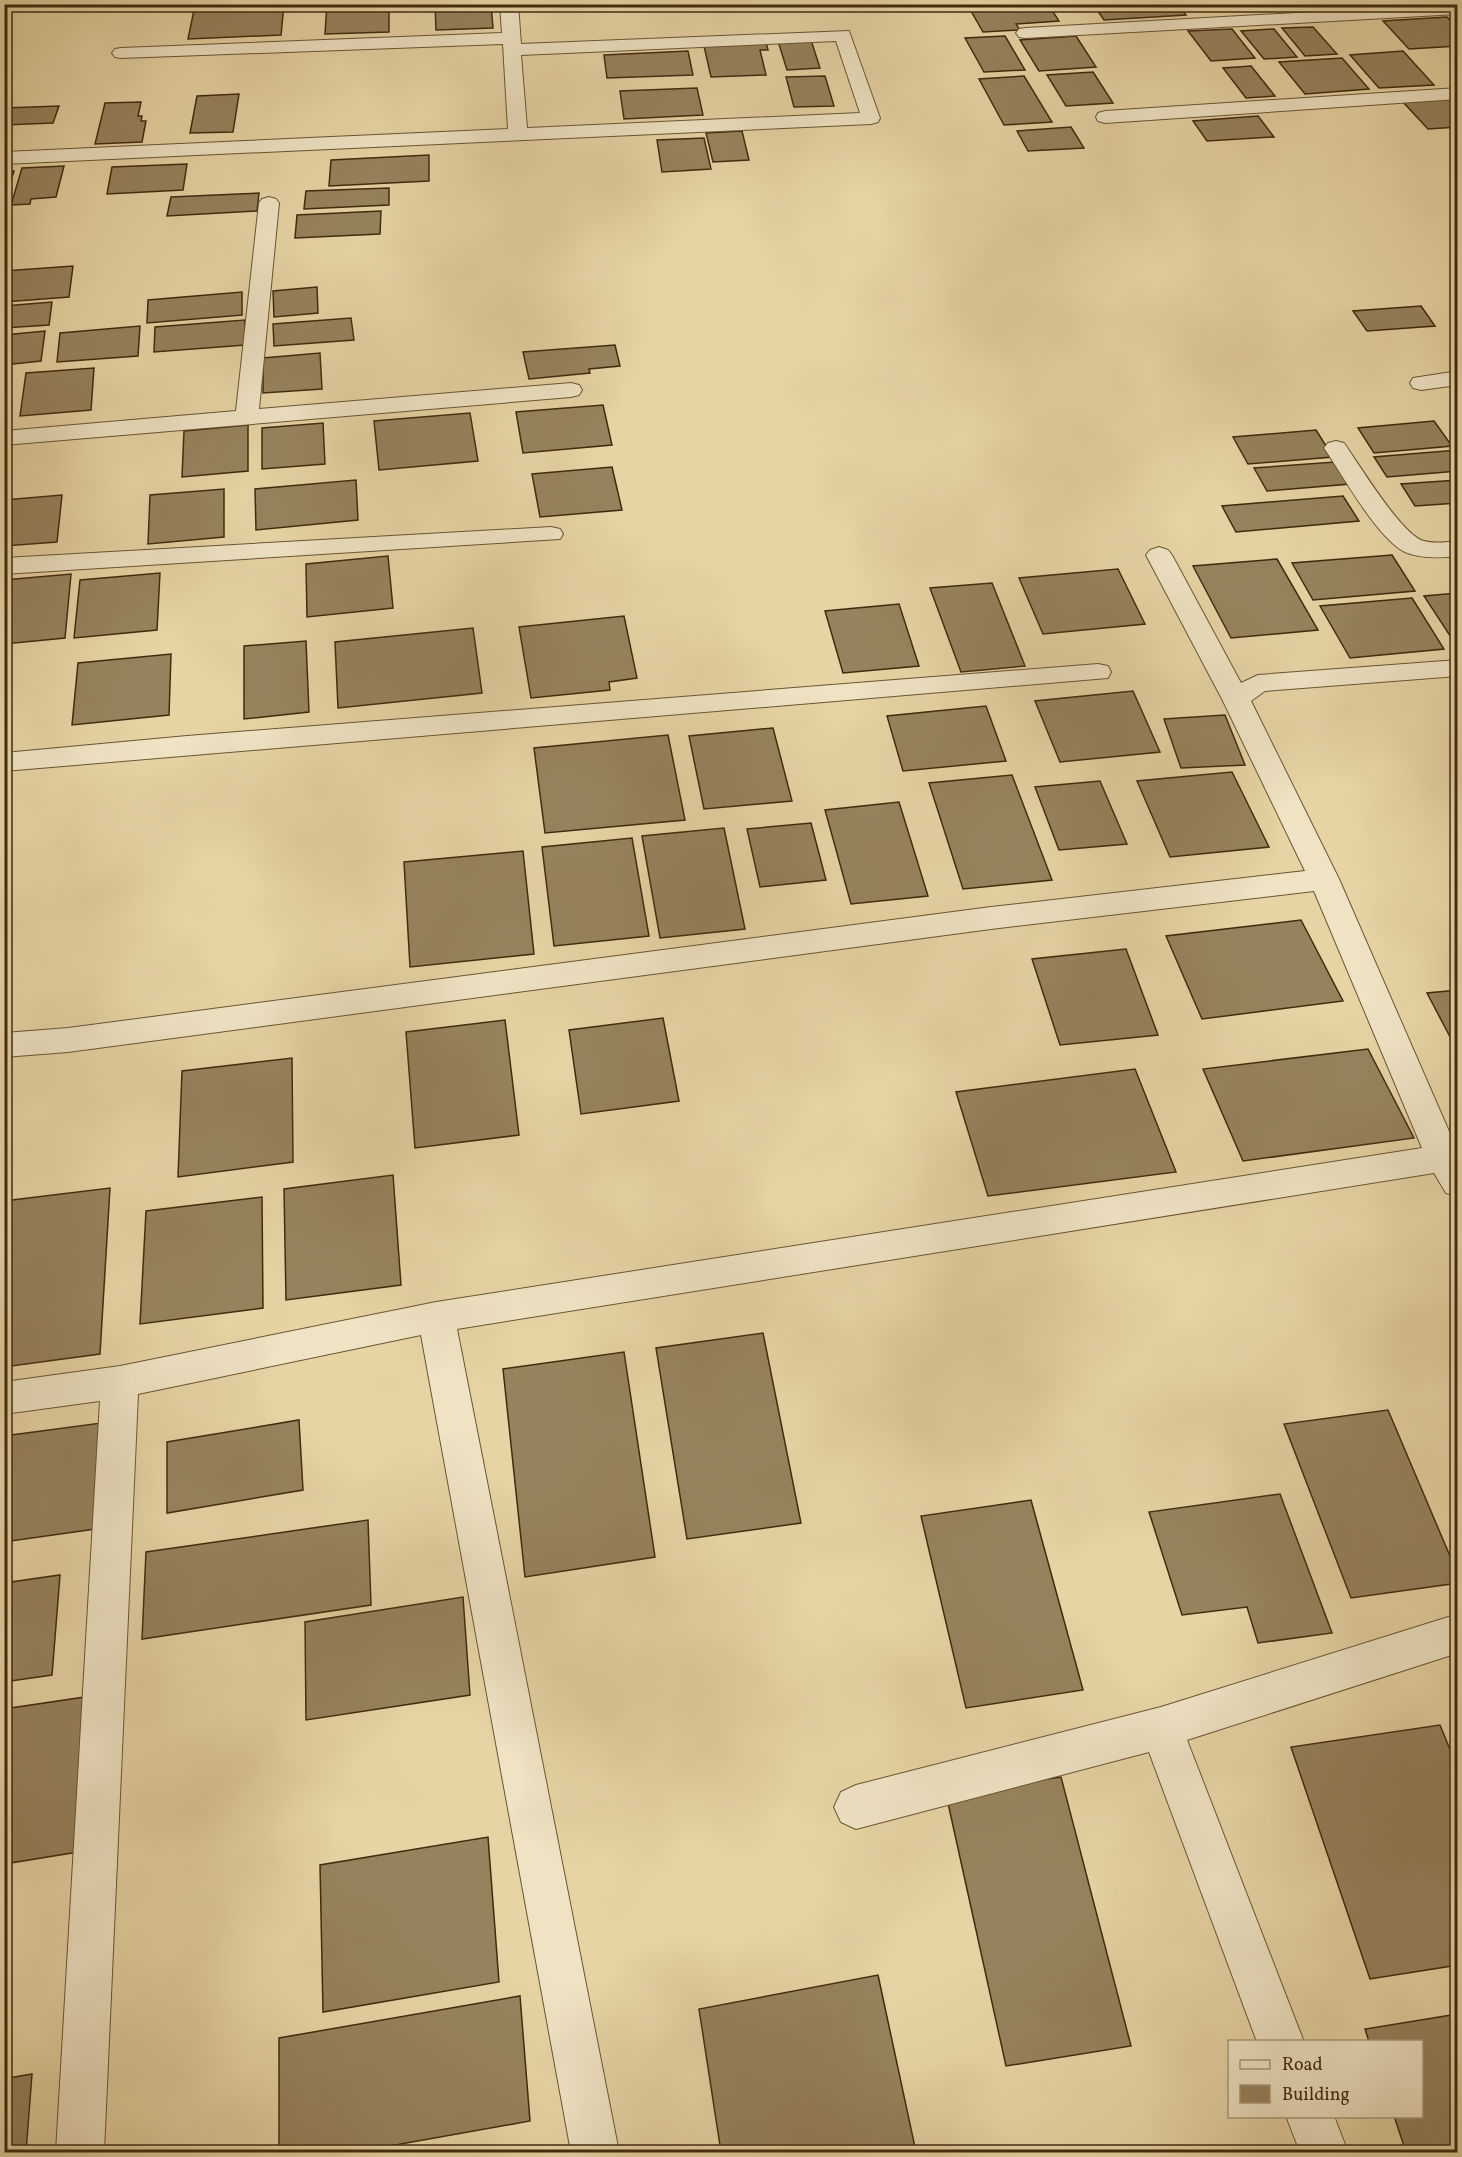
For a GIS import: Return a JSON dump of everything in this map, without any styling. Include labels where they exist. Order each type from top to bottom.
[{"type":"street","points":[[509,4],[518,135]]},
{"type":"street","points":[[1025,33],[1458,9]]},
{"type":"street","points":[[4,158],[871,118],[843,35],[121,53]]},
{"type":"street","points":[[1105,117],[1458,93]]},
{"type":"street","points":[[247,418],[269,203]]},
{"type":"street","points":[[1421,383],[1458,378]]},
{"type":"street","points":[[4,438],[571,390]]},
{"type":"street","points":[[1336,448],[1395,531],[1411,545],[1438,551],[1458,548]]},
{"type":"street","points":[[4,566],[550,534]]},
{"type":"street","points":[[4,1398],[120,1382],[436,1317],[1450,1171],[1324,879],[1236,699],[1159,555]]},
{"type":"street","points":[[1236,699],[1258,683],[1458,668]]},
{"type":"street","points":[[4,762],[199,744],[1098,672]]},
{"type":"street","points":[[4,1045],[68,1041],[991,918],[1324,879]]},
{"type":"street","points":[[436,1317],[595,2152]]},
{"type":"street","points":[[80,2152],[120,1382]]},
{"type":"street","points":[[856,1807],[1161,1728],[1458,1633]]},
{"type":"street","points":[[1161,1728],[1280,2040]]},
{"type":"street","points":[[1311,2118],[1324,2152]]},
{"type":"building","points":[[284,4],[281,35],[188,39],[195,5]]},
{"type":"building","points":[[327,4],[389,4],[389,32],[325,34]]},
{"type":"building","points":[[435,4],[491,4],[493,28],[436,30]]},
{"type":"building","points":[[967,4],[1048,4],[1059,21],[1016,24],[1020,30],[983,32]]},
{"type":"building","points":[[1093,4],[1178,4],[1186,15],[1104,20]]},
{"type":"building","points":[[1447,17],[1458,28],[1458,46],[1409,49],[1383,21]]},
{"type":"building","points":[[1313,27],[1337,54],[1305,56],[1282,28]]},
{"type":"building","points":[[1232,29],[1255,58],[1211,61],[1188,31]]},
{"type":"building","points":[[1274,29],[1297,57],[1264,59],[1241,31]]},
{"type":"building","points":[[1005,36],[1025,70],[984,72],[965,38]]},
{"type":"building","points":[[1076,36],[1096,67],[1039,71],[1020,40]]},
{"type":"building","points":[[811,40],[820,68],[787,70],[778,41]]},
{"type":"building","points":[[766,43],[768,50],[760,50],[766,75],[711,77],[704,46]]},
{"type":"building","points":[[688,51],[693,75],[607,78],[604,55]]},
{"type":"building","points":[[1403,51],[1434,85],[1379,88],[1350,55]]},
{"type":"building","points":[[1342,58],[1369,89],[1305,94],[1279,62]]},
{"type":"building","points":[[1251,66],[1275,96],[1246,98],[1223,68]]},
{"type":"building","points":[[1093,72],[1113,103],[1066,106],[1047,75]]},
{"type":"building","points":[[825,76],[834,106],[794,107],[786,77]]},
{"type":"building","points":[[1024,76],[1052,122],[1004,125],[979,79]]},
{"type":"building","points":[[697,88],[703,115],[624,119],[620,91]]},
{"type":"building","points":[[239,94],[233,132],[190,133],[197,96]]},
{"type":"building","points":[[1453,98],[1458,103],[1458,127],[1428,129],[1403,102]]},
{"type":"building","points":[[141,102],[138,116],[142,116],[141,121],[146,121],[142,142],[95,144],[105,103]]},
{"type":"building","points":[[59,106],[53,123],[4,125],[4,108]]},
{"type":"building","points":[[1258,116],[1274,137],[1207,141],[1193,121]]},
{"type":"building","points":[[1071,127],[1084,148],[1028,151],[1017,131]]},
{"type":"building","points":[[742,131],[749,160],[713,162],[706,133]]},
{"type":"building","points":[[704,138],[711,169],[662,172],[657,140]]},
{"type":"building","points":[[429,155],[429,181],[329,186],[331,160]]},
{"type":"building","points":[[187,164],[183,190],[107,194],[112,167]]},
{"type":"building","points":[[64,166],[56,197],[31,199],[30,204],[11,205],[22,168]]},
{"type":"building","points":[[14,171],[4,203],[4,172]]},
{"type":"building","points":[[389,188],[389,205],[304,209],[306,191]]},
{"type":"building","points":[[259,193],[257,211],[167,216],[171,197]]},
{"type":"building","points":[[381,211],[380,234],[295,238],[297,215]]},
{"type":"building","points":[[73,266],[69,297],[4,302],[4,271]]},
{"type":"building","points":[[317,287],[318,313],[274,317],[273,291]]},
{"type":"building","points":[[242,292],[242,315],[147,323],[148,300]]},
{"type":"building","points":[[52,302],[49,325],[4,328],[4,306]]},
{"type":"building","points":[[1421,306],[1435,326],[1367,331],[1353,311]]},
{"type":"building","points":[[351,318],[354,340],[274,346],[273,324]]},
{"type":"building","points":[[245,320],[245,345],[154,352],[155,327]]},
{"type":"building","points":[[140,326],[138,356],[57,362],[60,333]]},
{"type":"building","points":[[45,331],[41,361],[4,365],[4,335]]},
{"type":"building","points":[[615,345],[620,366],[589,369],[590,373],[529,379],[523,352]]},
{"type":"building","points":[[320,353],[322,389],[263,393],[263,358]]},
{"type":"building","points":[[94,368],[91,410],[20,416],[26,373]]},
{"type":"building","points":[[603,405],[612,445],[523,453],[516,412]]},
{"type":"building","points":[[470,413],[478,461],[379,470],[374,421]]},
{"type":"building","points":[[1434,421],[1452,446],[1374,453],[1358,428]]},
{"type":"building","points":[[323,423],[325,464],[262,469],[262,428]]},
{"type":"building","points":[[248,425],[248,471],[182,477],[184,431]]},
{"type":"building","points":[[1316,430],[1333,457],[1248,464],[1233,437]]},
{"type":"building","points":[[1458,450],[1458,471],[1387,477],[1374,457]]},
{"type":"building","points":[[1335,462],[1350,484],[1267,491],[1254,468]]},
{"type":"building","points":[[612,467],[622,510],[540,517],[532,474]]},
{"type":"building","points":[[356,480],[358,520],[256,530],[255,489]]},
{"type":"building","points":[[1458,480],[1458,503],[1415,506],[1401,484]]},
{"type":"building","points":[[224,489],[224,537],[148,544],[150,495]]},
{"type":"building","points":[[62,495],[57,542],[4,546],[4,500]]},
{"type":"building","points":[[1343,496],[1359,521],[1236,532],[1222,506]]},
{"type":"building","points":[[1392,555],[1415,591],[1313,600],[1292,563]]},
{"type":"building","points":[[388,556],[393,608],[307,617],[306,564]]},
{"type":"building","points":[[1277,559],[1318,630],[1231,638],[1193,566]]},
{"type":"building","points":[[1118,569],[1145,624],[1043,634],[1019,578]]},
{"type":"building","points":[[160,573],[157,630],[74,638],[80,580]]},
{"type":"building","points":[[71,574],[65,638],[4,644],[4,580]]},
{"type":"building","points":[[992,583],[1025,666],[961,672],[930,588]]},
{"type":"building","points":[[1458,593],[1458,648],[1424,596]]},
{"type":"building","points":[[1412,598],[1444,649],[1350,658],[1320,606]]},
{"type":"building","points":[[899,604],[919,666],[843,673],[825,611]]},
{"type":"building","points":[[624,616],[637,678],[609,682],[610,690],[531,698],[519,627]]},
{"type":"building","points":[[473,628],[482,693],[338,708],[335,642]]},
{"type":"building","points":[[306,641],[309,712],[244,719],[244,646]]},
{"type":"building","points":[[171,654],[169,715],[72,725],[78,663]]},
{"type":"building","points":[[1133,691],[1160,752],[1060,762],[1035,701]]},
{"type":"building","points":[[986,706],[1006,761],[903,771],[887,716]]},
{"type":"building","points":[[1225,715],[1245,765],[1181,768],[1164,719]]},
{"type":"building","points":[[773,728],[792,801],[704,809],[689,736]]},
{"type":"building","points":[[668,735],[685,820],[545,833],[534,748]]},
{"type":"building","points":[[1232,772],[1269,847],[1170,857],[1137,781]]},
{"type":"building","points":[[1012,775],[1052,880],[963,889],[929,783]]},
{"type":"building","points":[[1100,781],[1127,844],[1059,850],[1035,787]]},
{"type":"building","points":[[899,802],[928,896],[851,904],[825,810]]},
{"type":"building","points":[[811,823],[826,880],[760,887],[747,829]]},
{"type":"building","points":[[724,828],[745,929],[660,938],[642,836]]},
{"type":"building","points":[[632,838],[649,936],[554,946],[542,847]]},
{"type":"building","points":[[523,851],[534,954],[410,967],[404,862]]},
{"type":"building","points":[[1301,920],[1343,1001],[1202,1019],[1166,936]]},
{"type":"building","points":[[1126,949],[1158,1035],[1060,1045],[1032,959]]},
{"type":"building","points":[[1458,990],[1458,1052],[1427,993]]},
{"type":"building","points":[[663,1018],[679,1101],[581,1114],[569,1030]]},
{"type":"building","points":[[505,1020],[519,1135],[415,1148],[406,1032]]},
{"type":"building","points":[[1368,1049],[1414,1138],[1243,1161],[1203,1069]]},
{"type":"building","points":[[292,1058],[293,1162],[178,1177],[182,1071]]},
{"type":"building","points":[[1135,1069],[1176,1172],[988,1196],[956,1092]]},
{"type":"building","points":[[393,1175],[401,1285],[286,1300],[284,1189]]},
{"type":"building","points":[[110,1188],[100,1354],[4,1367],[4,1201]]},
{"type":"building","points":[[262,1197],[263,1308],[140,1324],[146,1211]]},
{"type":"building","points":[[763,1333],[801,1523],[687,1539],[656,1348]]},
{"type":"building","points":[[624,1352],[655,1557],[525,1577],[503,1369]]},
{"type":"building","points":[[1388,1410],[1458,1575],[1458,1583],[1351,1598],[1284,1424]]},
{"type":"building","points":[[299,1420],[303,1490],[167,1513],[167,1442]]},
{"type":"building","points":[[101,1423],[95,1529],[4,1542],[4,1436]]},
{"type":"building","points":[[1280,1494],[1332,1633],[1258,1643],[1247,1607],[1182,1615],[1149,1512]]},
{"type":"building","points":[[1031,1500],[1083,1690],[966,1708],[921,1516]]},
{"type":"building","points":[[368,1520],[371,1605],[142,1639],[146,1552]]},
{"type":"building","points":[[60,1575],[52,1675],[4,1682],[4,1583]]},
{"type":"building","points":[[463,1597],[470,1695],[306,1720],[305,1622]]},
{"type":"building","points":[[92,1696],[84,1851],[4,1864],[4,1709]]},
{"type":"building","points":[[1440,1725],[1458,1769],[1458,1965],[1370,1979],[1291,1747]]},
{"type":"building","points":[[1061,1777],[1131,2046],[1006,2066],[946,1794]]},
{"type":"building","points":[[488,1837],[499,1982],[323,2012],[320,1865]]},
{"type":"building","points":[[878,1975],[916,2152],[721,2152],[699,2009]]},
{"type":"building","points":[[520,1996],[530,2121],[356,2152],[279,2152],[279,2038]]},
{"type":"building","points":[[1458,2014],[1458,2152],[1406,2152],[1395,2118],[1423,2118],[1423,2040],[1368,2040],[1365,2029]]},
{"type":"building","points":[[32,2074],[26,2152],[4,2152],[4,2079]]}]
